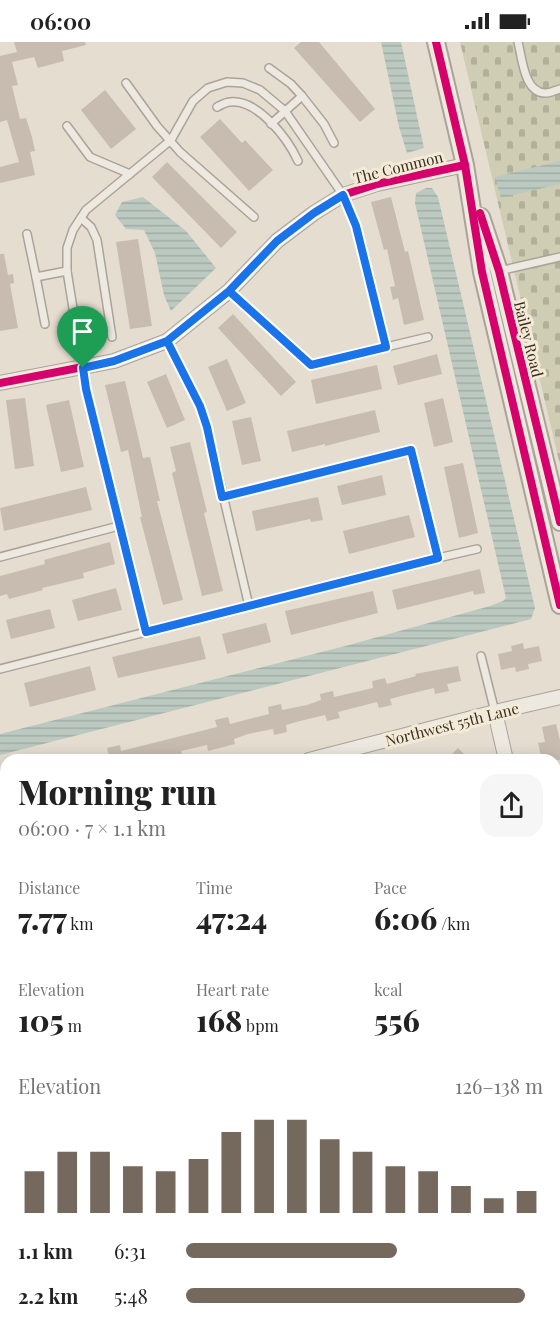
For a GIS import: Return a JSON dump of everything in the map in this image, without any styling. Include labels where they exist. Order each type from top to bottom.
[{"type":"street","name":"Bailey Road","points":[[436,42],[465,165],[482,272],[560,605]]},
{"type":"street","name":"Bailey Road","points":[[465,165],[499,271],[559,510]]},
{"type":"street","name":"The Common","points":[[0,383],[114,361],[167,341],[229,291],[277,241],[314,213],[343,195],[377,184],[465,165]]},
{"type":"street","name":"Northwest 55th Lane","points":[[332,754],[560,697]]},
{"type":"street","points":[[495,712],[505,754]]},
{"type":"lane","points":[[518,42],[526,77],[532,88],[544,93],[560,89]]},
{"type":"lane","points":[[269,68],[291,84],[302,96],[324,124],[334,143]]},
{"type":"lane","points":[[146,632],[83,368],[67,271],[68,248],[74,230],[87,210],[171,140],[193,101],[208,88],[227,82],[243,82],[260,90],[285,111],[343,195],[356,226],[386,347]]},
{"type":"lane","points":[[126,83],[156,126],[180,152],[254,217]]},
{"type":"lane","points":[[271,123],[302,96]]},
{"type":"lane","points":[[217,107],[230,102],[246,104],[260,113],[283,135],[298,161]]},
{"type":"lane","points":[[67,126],[90,157],[130,174]]},
{"type":"lane","points":[[81,218],[91,226],[97,240],[112,337]]},
{"type":"lane","points":[[27,234],[45,324]]},
{"type":"lane","points":[[499,271],[560,257]]},
{"type":"lane","points":[[36,277],[67,271]]},
{"type":"lane","points":[[229,291],[311,365],[428,337]]},
{"type":"lane","points":[[167,341],[200,406],[207,427],[249,606]]},
{"type":"lane","points":[[222,497],[411,450],[438,558]]},
{"type":"lane","points":[[538,513],[559,510]]},
{"type":"lane","points":[[538,513],[559,510]]},
{"type":"lane","points":[[0,557],[119,526]]},
{"type":"lane","points":[[0,669],[477,549]]},
{"type":"lane","points":[[481,656],[495,712]]},
{"type":"green space","points":[[460,42],[560,42],[560,465]]},
{"type":"shaded area","points":[[381,42],[401,42],[424,148],[407,153],[399,127]]},
{"type":"shaded area","points":[[560,161],[560,184],[501,198],[495,177]]},
{"type":"shaded area","points":[[432,188],[438,197],[535,608],[531,619],[0,754],[0,734],[349,645],[490,606],[506,598],[415,203],[416,193]]},
{"type":"shaded area","points":[[143,197],[186,231],[216,268],[171,311],[164,295],[155,253],[144,230],[126,229],[115,215],[122,202]]},
{"type":"building","points":[[14,42],[85,42],[86,45],[62,51],[64,61],[38,68],[34,57],[12,62],[18,85],[12,86],[20,119],[26,118],[35,151],[30,152],[35,175],[0,183],[0,167],[19,162],[7,120],[0,122],[0,56],[17,52]]},
{"type":"building","points":[[301,42],[319,42],[375,109],[360,122],[294,48]]},
{"type":"building","points":[[105,90],[136,129],[111,149],[81,110]]},
{"type":"building","points":[[220,119],[242,143],[245,140],[273,170],[249,191],[200,137]]},
{"type":"building","points":[[167,162],[237,232],[221,248],[152,177]]},
{"type":"building","points":[[391,197],[405,252],[408,251],[424,320],[404,325],[398,298],[393,300],[390,287],[395,286],[387,249],[384,250],[371,202]]},
{"type":"building","points":[[138,239],[152,326],[130,329],[116,242]]},
{"type":"building","points":[[0,254],[4,254],[8,275],[13,274],[14,283],[10,284],[18,328],[0,331]]},
{"type":"building","points":[[233,314],[296,382],[281,396],[218,328]]},
{"type":"building","points":[[437,354],[442,374],[398,385],[393,366]]},
{"type":"building","points":[[227,359],[246,403],[227,411],[208,367]]},
{"type":"building","points":[[377,365],[382,389],[316,404],[311,380]]},
{"type":"building","points":[[166,374],[185,420],[167,428],[147,382]]},
{"type":"building","points":[[125,381],[143,458],[150,457],[160,501],[157,501],[183,600],[163,605],[140,517],[142,517],[128,450],[121,452],[105,385]]},
{"type":"building","points":[[25,398],[34,466],[15,469],[6,400]]},
{"type":"building","points":[[443,398],[453,442],[434,447],[424,403]]},
{"type":"building","points":[[69,400],[84,467],[61,472],[46,405]]},
{"type":"building","points":[[375,410],[380,432],[292,452],[287,431]]},
{"type":"building","points":[[251,417],[261,461],[242,465],[232,421]]},
{"type":"building","points":[[190,442],[223,591],[202,596],[172,473],[176,471],[170,447]]},
{"type":"building","points":[[463,463],[478,533],[459,538],[444,467]]},
{"type":"building","points":[[382,475],[386,495],[342,505],[337,486]]},
{"type":"building","points":[[86,487],[92,510],[4,531],[0,508]]},
{"type":"building","points":[[318,497],[323,520],[311,522],[310,519],[256,531],[252,511]]},
{"type":"building","points":[[409,515],[415,537],[349,554],[343,531]]},
{"type":"building","points":[[110,542],[115,564],[83,573],[84,578],[42,588],[43,590],[9,599],[7,594],[0,596],[0,576],[45,564],[44,560]]},
{"type":"building","points":[[480,569],[485,593],[474,595],[473,591],[397,610],[392,590]]},
{"type":"building","points":[[116,588],[122,610],[78,621],[72,600]]},
{"type":"building","points":[[373,591],[378,613],[291,635],[285,611]]},
{"type":"building","points":[[50,609],[55,628],[11,639],[6,620]]},
{"type":"building","points":[[266,623],[271,642],[227,654],[222,634]]},
{"type":"building","points":[[200,636],[206,659],[118,678],[112,657]]},
{"type":"building","points":[[523,643],[524,649],[539,646],[542,661],[528,664],[529,669],[516,672],[515,667],[501,670],[498,654],[512,651],[511,646]]},
{"type":"building","points":[[90,666],[96,690],[30,707],[24,683]]},
{"type":"building","points":[[458,666],[461,681],[447,684],[449,691],[435,694],[434,688],[390,699],[392,705],[379,708],[377,702],[338,712],[340,718],[327,721],[325,715],[300,721],[286,725],[287,732],[274,735],[273,729],[248,734],[234,739],[235,744],[208,751],[207,745],[181,751],[182,754],[108,754],[107,748],[120,745],[121,751],[217,727],[215,720],[228,717],[230,724],[269,714],[268,707],[281,704],[282,710],[307,705],[321,700],[320,694],[333,691],[334,697],[373,688],[372,681],[385,678],[387,684],[416,676],[415,674]]},
{"type":"building","points":[[556,724],[560,740],[560,754],[541,754],[538,743],[545,742],[542,727]]},
{"type":"building","points":[[458,748],[464,754],[452,754]]},
{"type":"cycle path","points":[[436,42],[465,165],[482,272],[560,605]]},
{"type":"cycle path","points":[[0,383],[114,361],[167,341],[229,291],[277,241],[314,213],[343,195],[377,184],[465,165]]},
{"type":"cycle path","points":[[480,213],[499,271],[560,522]]},
{"type":"route","points":[[83,368],[86,389],[146,632],[438,558],[411,450],[222,497],[207,427],[200,406],[167,341],[229,291],[277,241],[314,213],[343,195],[356,226],[386,347],[311,365],[229,291],[167,341],[114,361],[83,368]]}]
